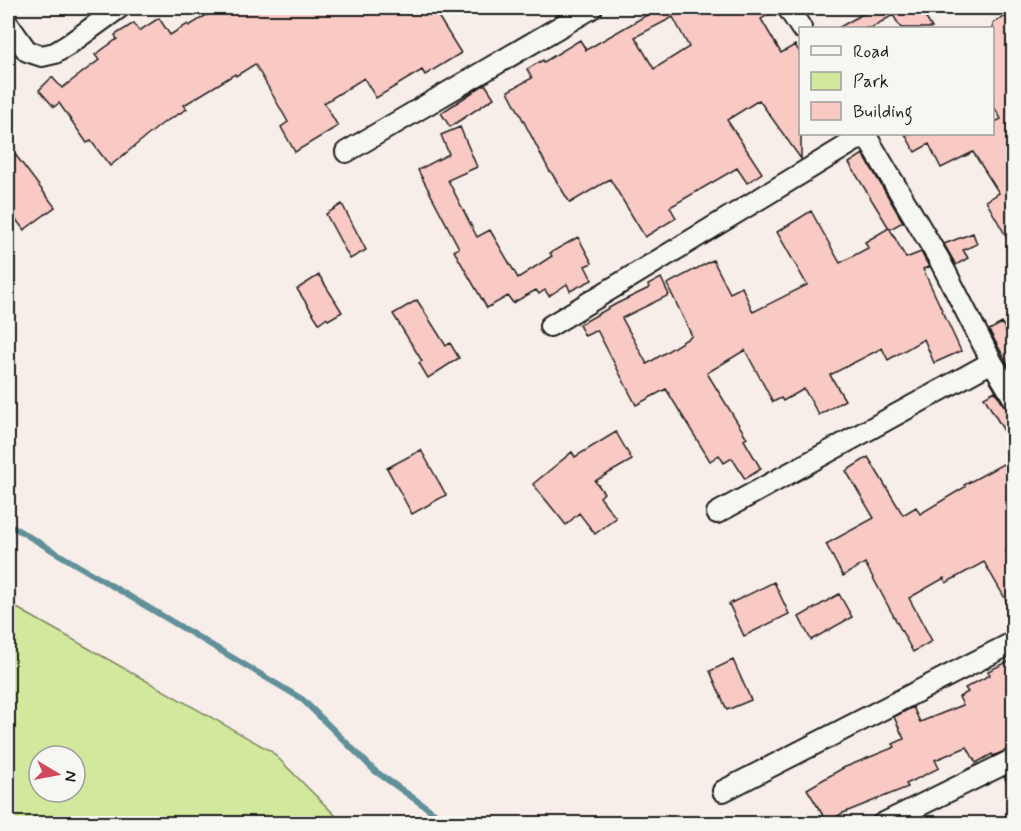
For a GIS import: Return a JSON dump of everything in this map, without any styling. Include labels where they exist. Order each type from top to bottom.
[{"type":"street","points":[[8,24],[27,51],[42,56],[55,53],[68,45],[119,8]]},
{"type":"street","points":[[346,152],[592,8]]},
{"type":"street","points":[[788,8],[800,27]]},
{"type":"street","points":[[550,326],[864,135]]},
{"type":"street","points":[[867,135],[939,259],[992,362],[1014,399]]},
{"type":"street","points":[[717,513],[992,362]]},
{"type":"street","points":[[723,791],[1014,642]]},
{"type":"street","points":[[882,824],[1014,759]]},
{"type":"green space","points":[[8,603],[271,751],[343,823],[19,823],[8,814]]},
{"type":"building","points":[[218,8],[433,8],[461,53],[425,75],[422,70],[376,98],[364,78],[324,103],[338,126],[295,152],[281,127],[288,122],[255,64],[184,105],[187,109],[163,123],[110,166],[91,141],[87,143],[59,103],[54,107],[39,90],[52,77],[62,88],[99,60],[95,55],[117,39],[115,35],[134,23],[139,31],[159,18],[170,35]]},
{"type":"building","points":[[659,8],[776,8],[761,19],[781,53],[795,45],[799,51],[801,159],[759,100],[727,120],[762,173],[747,183],[737,168],[670,207],[676,218],[645,237],[610,179],[570,203],[550,172],[508,91],[532,78],[527,69],[543,60],[544,62],[580,40],[586,50]],"holes":[[[673,17],[689,47],[654,69],[635,37]]]},
{"type":"building","points":[[873,8],[920,8],[931,27],[900,27],[893,15],[873,27],[840,27]]},
{"type":"building","points":[[1014,12],[1014,250],[986,201],[999,193],[973,152],[941,168],[929,144],[915,152],[906,135],[994,135],[994,122],[1001,119],[994,107],[993,23]]},
{"type":"building","points":[[485,84],[494,98],[450,127],[441,113]]},
{"type":"building","points":[[460,127],[477,167],[448,180],[477,237],[490,230],[518,278],[552,256],[550,253],[578,237],[592,263],[585,266],[592,280],[570,291],[567,284],[549,296],[545,290],[539,294],[536,290],[513,303],[508,296],[487,308],[454,251],[459,248],[418,170],[449,154],[441,135]]},
{"type":"building","points":[[8,145],[55,207],[24,230],[8,209]]},
{"type":"building","points":[[863,154],[903,222],[890,229],[906,258],[921,252],[929,267],[923,269],[961,351],[934,363],[924,339],[888,360],[882,348],[830,375],[845,400],[819,415],[804,389],[783,401],[781,398],[773,402],[745,350],[707,373],[747,438],[744,440],[761,469],[745,479],[732,458],[724,463],[719,455],[710,461],[666,389],[636,405],[597,330],[585,336],[579,325],[649,288],[648,285],[661,278],[669,295],[622,318],[647,364],[692,336],[667,284],[713,260],[730,293],[742,287],[753,312],[807,285],[777,232],[811,211],[840,263],[868,248],[865,242],[889,228],[849,163]]},
{"type":"building","points":[[342,204],[366,250],[350,259],[326,214]]},
{"type":"building","points":[[973,233],[977,244],[963,250],[968,258],[956,265],[944,244]]},
{"type":"building","points":[[319,275],[342,312],[319,323],[297,289]]},
{"type":"building","points":[[417,300],[446,346],[450,343],[459,358],[428,378],[419,363],[422,361],[393,314]]},
{"type":"building","points":[[1002,323],[1014,346],[1014,375],[989,330]]},
{"type":"building","points":[[995,391],[1004,406],[1014,411],[1014,448],[984,397]]},
{"type":"building","points":[[616,432],[632,460],[595,481],[604,493],[600,497],[616,518],[595,534],[579,513],[566,525],[533,484],[572,452],[575,457]]},
{"type":"building","points":[[421,450],[446,495],[412,514],[387,468]]},
{"type":"building","points":[[868,457],[903,515],[916,507],[920,514],[965,487],[964,485],[1014,458],[1014,546],[1006,551],[1014,564],[1014,614],[984,562],[946,583],[944,578],[909,598],[932,641],[913,652],[865,563],[843,576],[826,544],[874,518],[846,471]]},
{"type":"building","points":[[774,582],[789,614],[744,636],[729,604]]},
{"type":"building","points":[[839,594],[852,617],[811,640],[799,617]]},
{"type":"building","points":[[1014,659],[1014,747],[993,756],[992,754],[976,763],[967,747],[935,760],[939,768],[906,784],[908,787],[843,813],[827,822],[807,789],[843,768],[895,747],[893,744],[904,739],[894,717],[913,707],[920,722],[963,705],[959,697],[968,692],[965,688],[990,675],[988,671]]},
{"type":"building","points":[[733,660],[751,700],[727,710],[710,671]]},
{"type":"building","points":[[1014,773],[1014,795],[1004,777]]},
{"type":"waterway","points":[[8,524],[302,699],[375,771],[450,824]]}]
